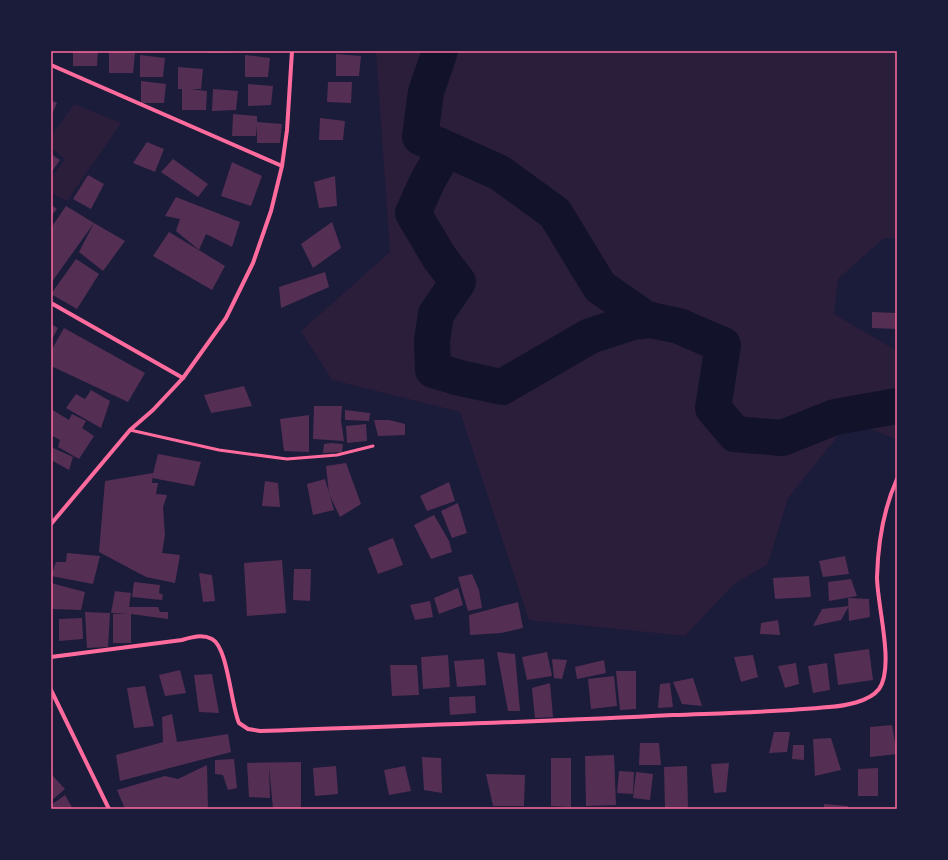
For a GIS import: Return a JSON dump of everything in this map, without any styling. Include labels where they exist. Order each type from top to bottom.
[{"type":"street","points":[[51,524],[130,430],[153,410],[183,378],[226,318],[253,263],[271,211],[282,166],[287,130],[292,51]]},
{"type":"street","points":[[51,65],[282,166]]},
{"type":"street","points":[[51,303],[183,378]]},
{"type":"street","points":[[51,657],[182,640],[196,636],[214,640],[219,645],[236,717],[239,723],[248,729],[260,731],[639,717],[831,707],[865,700],[881,687],[886,666],[885,642],[879,607],[877,578],[883,520],[889,497],[897,479]]},
{"type":"street","points":[[51,690],[109,809]]},
{"type":"lane","points":[[130,430],[219,450],[287,459],[337,455],[373,446]]},
{"type":"shaded area","points":[[376,51],[897,51],[897,238],[884,238],[838,279],[834,314],[897,351],[897,438],[896,439],[850,421],[788,498],[768,564],[733,585],[685,636],[529,620],[460,412],[332,380],[301,331],[390,252]]},
{"type":"shaded area","points":[[74,104],[121,123],[67,201],[51,193],[51,178],[65,159],[51,148],[51,137]]},
{"type":"building","points":[[73,51],[98,51],[97,66],[73,66]]},
{"type":"building","points":[[109,51],[135,53],[133,73],[109,73]]},
{"type":"building","points":[[208,51],[231,51],[231,53],[208,53]]},
{"type":"building","points":[[336,54],[361,56],[359,76],[336,76]]},
{"type":"building","points":[[140,55],[165,58],[163,77],[140,77]]},
{"type":"building","points":[[245,55],[270,58],[268,77],[245,77]]},
{"type":"building","points":[[178,67],[203,69],[201,89],[190,89],[207,91],[206,110],[182,110],[182,89],[178,89]]},
{"type":"building","points":[[141,81],[166,84],[164,103],[141,103]]},
{"type":"building","points":[[328,82],[352,82],[351,103],[327,102]]},
{"type":"building","points":[[248,84],[273,86],[271,105],[248,106]]},
{"type":"building","points":[[213,89],[238,91],[236,110],[212,111]]},
{"type":"building","points":[[51,100],[57,103],[51,116]]},
{"type":"building","points":[[233,114],[257,116],[257,122],[282,124],[280,143],[257,143],[257,125],[256,136],[232,136]]},
{"type":"building","points":[[320,118],[345,121],[343,140],[319,140]]},
{"type":"building","points":[[147,142],[164,149],[155,172],[133,163]]},
{"type":"building","points":[[51,154],[60,160],[51,173]]},
{"type":"building","points":[[173,159],[208,184],[198,197],[161,172]]},
{"type":"building","points":[[232,162],[262,176],[251,206],[221,196]]},
{"type":"building","points":[[88,175],[104,184],[91,209],[73,199]]},
{"type":"building","points":[[335,176],[337,206],[319,208],[314,182]]},
{"type":"building","points":[[176,197],[240,222],[232,247],[206,234],[199,250],[176,231],[180,219],[165,216]]},
{"type":"building","points":[[51,205],[57,209],[51,216]]},
{"type":"building","points":[[66,206],[94,223],[51,283],[51,228]]},
{"type":"building","points":[[332,222],[341,248],[313,268],[301,244]]},
{"type":"building","points":[[94,223],[125,241],[103,271],[79,252]]},
{"type":"building","points":[[169,232],[225,266],[212,290],[153,256]]},
{"type":"building","points":[[76,259],[99,274],[77,309],[51,294]]},
{"type":"building","points":[[325,272],[329,287],[281,308],[279,287]]},
{"type":"building","points":[[872,312],[897,313],[897,329],[872,328]]},
{"type":"building","points":[[51,324],[58,328],[51,341]]},
{"type":"building","points":[[64,328],[145,373],[128,402],[51,366],[51,351]]},
{"type":"building","points":[[244,386],[252,406],[211,413],[204,395]]},
{"type":"building","points":[[91,390],[110,401],[101,428],[66,408],[76,394],[85,399]]},
{"type":"building","points":[[314,406],[342,406],[341,420],[344,441],[313,439]]},
{"type":"building","points":[[51,409],[69,420],[72,414],[86,421],[82,428],[94,436],[79,459],[58,447],[60,440],[51,435]]},
{"type":"building","points":[[345,410],[370,413],[369,421],[345,420]]},
{"type":"building","points":[[309,415],[309,452],[284,451],[280,419]]},
{"type":"building","points":[[374,420],[389,420],[405,424],[405,435],[378,436]]},
{"type":"building","points":[[366,424],[367,441],[347,443],[346,426]]},
{"type":"building","points":[[324,444],[343,444],[342,452],[323,453]]},
{"type":"building","points":[[51,447],[73,457],[69,470],[51,460]]},
{"type":"building","points":[[158,454],[201,462],[194,486],[152,478]]},
{"type":"building","points":[[346,463],[361,504],[340,517],[329,494],[326,466]]},
{"type":"building","points":[[153,473],[152,483],[158,483],[156,494],[167,495],[163,507],[165,535],[162,553],[180,555],[175,583],[146,577],[99,552],[105,481]]},
{"type":"building","points":[[325,479],[334,510],[313,515],[307,484]]},
{"type":"building","points":[[265,481],[278,483],[280,507],[262,506]]},
{"type":"building","points":[[449,482],[455,501],[427,511],[420,496]]},
{"type":"building","points":[[458,503],[467,533],[452,538],[441,511]]},
{"type":"building","points":[[434,515],[449,541],[452,552],[431,559],[414,525]]},
{"type":"building","points":[[393,538],[403,565],[378,574],[368,548]]},
{"type":"building","points":[[67,553],[100,556],[93,584],[51,576],[56,562],[66,562]]},
{"type":"building","points":[[845,556],[849,574],[823,577],[819,561]]},
{"type":"building","points":[[282,560],[286,613],[247,616],[244,563]]},
{"type":"building","points":[[294,569],[311,569],[310,601],[293,600]]},
{"type":"building","points":[[199,573],[212,575],[215,601],[203,602]]},
{"type":"building","points":[[472,574],[479,590],[482,608],[468,611],[458,577]]},
{"type":"building","points":[[809,576],[811,597],[775,599],[773,578]]},
{"type":"building","points":[[851,579],[857,596],[829,601],[828,582]]},
{"type":"building","points":[[134,582],[160,585],[159,593],[163,595],[162,600],[132,597]]},
{"type":"building","points":[[51,583],[85,592],[81,610],[51,609]]},
{"type":"building","points":[[458,588],[463,605],[439,614],[434,598]]},
{"type":"building","points":[[115,591],[131,593],[129,607],[158,607],[160,612],[168,612],[168,619],[131,614],[131,643],[113,643],[113,614],[128,614],[111,613]]},
{"type":"building","points":[[848,598],[869,599],[870,617],[849,621]]},
{"type":"building","points":[[430,601],[433,617],[415,620],[410,605]]},
{"type":"building","points":[[518,602],[523,628],[501,633],[470,635],[469,615]]},
{"type":"building","points":[[849,606],[841,620],[813,626],[822,609]]},
{"type":"building","points":[[85,612],[110,613],[108,647],[87,648]]},
{"type":"building","points":[[82,618],[83,639],[59,641],[59,619]]},
{"type":"building","points":[[778,620],[780,635],[760,634],[761,623]]},
{"type":"building","points":[[869,649],[873,680],[838,685],[834,654]]},
{"type":"building","points":[[497,652],[515,654],[520,711],[508,711]]},
{"type":"building","points":[[547,652],[552,676],[527,680],[522,657]]},
{"type":"building","points":[[448,655],[450,687],[423,689],[421,657]]},
{"type":"building","points":[[753,655],[758,677],[741,682],[734,657]]},
{"type":"building","points":[[484,659],[486,685],[457,687],[454,661]]},
{"type":"building","points":[[552,659],[567,660],[562,679],[554,678]]},
{"type":"building","points":[[604,660],[606,673],[577,679],[575,667]]},
{"type":"building","points":[[796,663],[799,684],[785,688],[778,666]]},
{"type":"building","points":[[827,663],[830,690],[813,693],[808,666]]},
{"type":"building","points":[[390,665],[417,665],[419,695],[392,696]]},
{"type":"building","points":[[180,670],[186,693],[165,696],[159,675]]},
{"type":"building","points":[[616,671],[636,671],[636,709],[620,710]]},
{"type":"building","points":[[212,674],[219,713],[199,712],[194,675]]},
{"type":"building","points":[[614,676],[617,706],[591,709],[588,679]]},
{"type":"building","points":[[693,678],[702,706],[682,704],[673,682]]},
{"type":"building","points":[[550,683],[553,717],[535,718],[532,688]]},
{"type":"building","points":[[670,683],[673,707],[658,708],[660,684]]},
{"type":"building","points":[[145,686],[154,726],[134,728],[127,688]]},
{"type":"building","points":[[475,696],[476,713],[450,715],[449,697]]},
{"type":"building","points":[[172,714],[177,742],[228,734],[231,752],[120,781],[116,755],[163,742],[162,717]]},
{"type":"building","points":[[892,725],[897,754],[870,757],[870,727]]},
{"type":"building","points":[[774,732],[790,732],[787,752],[769,753]]},
{"type":"building","points":[[831,738],[841,770],[815,776],[813,739]]},
{"type":"building","points":[[640,743],[659,743],[661,765],[639,765]]},
{"type":"building","points":[[793,745],[804,745],[804,760],[792,759]]},
{"type":"building","points":[[614,755],[616,805],[586,806],[585,756]]},
{"type":"building","points":[[422,757],[441,758],[442,793],[424,790]]},
{"type":"building","points":[[551,758],[571,758],[571,807],[551,806]]},
{"type":"building","points":[[234,759],[237,788],[228,790],[223,775],[215,774],[215,760]]},
{"type":"building","points":[[301,762],[301,809],[273,809],[269,766],[270,798],[249,797],[247,763]]},
{"type":"building","points":[[729,763],[726,792],[714,793],[711,764]]},
{"type":"building","points":[[207,765],[208,809],[125,809],[117,790],[165,776],[178,779]]},
{"type":"building","points":[[336,766],[338,794],[315,796],[313,768]]},
{"type":"building","points":[[405,766],[411,791],[389,795],[384,770]]},
{"type":"building","points":[[687,766],[688,808],[665,808],[664,767]]},
{"type":"building","points":[[878,768],[878,796],[858,796],[858,769]]},
{"type":"building","points":[[619,771],[634,772],[633,794],[617,793]]},
{"type":"building","points":[[636,772],[653,774],[650,800],[633,798]]},
{"type":"building","points":[[51,774],[65,789],[51,801]]},
{"type":"building","points":[[486,774],[525,775],[524,806],[493,806]]},
{"type":"building","points":[[65,795],[73,809],[52,809],[51,805]]},
{"type":"building","points":[[824,804],[848,806],[848,809],[824,809]]},
{"type":"waterway","points":[[440,51],[426,92],[420,137],[500,173],[555,213],[600,287],[646,319],[679,326],[723,345],[713,408],[735,434],[782,438],[835,417],[897,406]]},
{"type":"waterway","points":[[446,149],[428,180],[413,213],[439,257],[458,282],[436,314],[432,341],[433,370],[460,378],[502,387],[590,336],[633,322],[651,320]]}]
